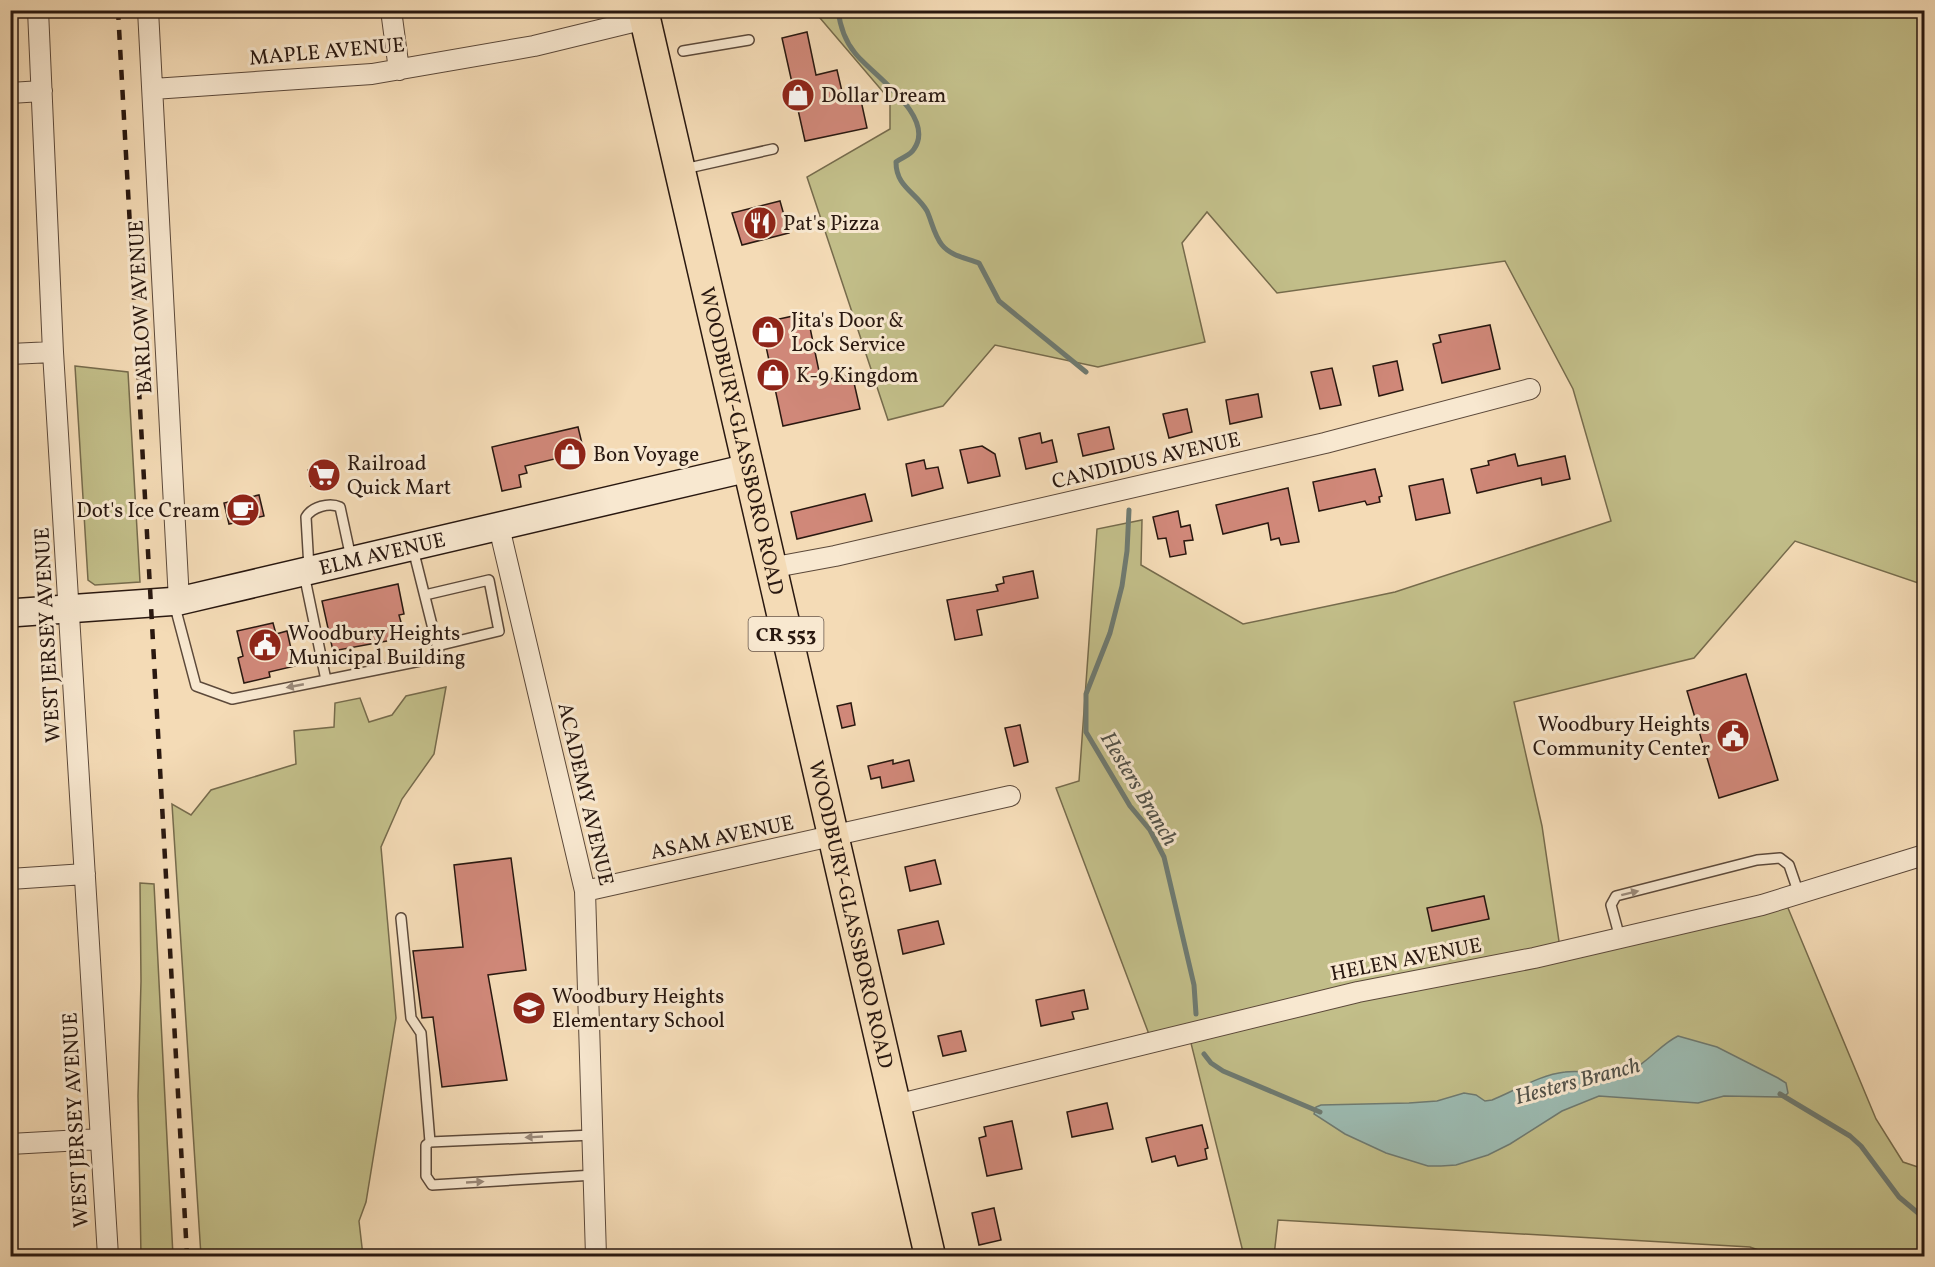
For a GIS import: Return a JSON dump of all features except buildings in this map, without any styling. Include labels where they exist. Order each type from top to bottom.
[{"type":"main road","name":"WOODBURY-GLASSBORO ROAD","points":[[644,15],[682,170],[770,568],[930,1257]]},
{"type":"main road","name":"ELM AVENUE","points":[[10,613],[176,601],[748,468]]},
{"type":"street","name":"WEST JERSEY AVENUE","points":[[38,10],[53,352],[108,1257]]},
{"type":"street","name":"BARLOW AVENUE","points":[[148,10],[176,601]]},
{"type":"street","points":[[391,10],[399,70]]},
{"type":"street","name":"MAPLE AVENUE","points":[[153,89],[372,74],[399,70],[534,46],[644,15]]},
{"type":"street","points":[[10,93],[42,91]]},
{"type":"street","points":[[10,354],[53,352]]},
{"type":"street","name":"CANDIDUS AVENUE","points":[[770,568],[835,556],[1325,443],[1530,389]]},
{"type":"street","name":"ACADEMY AVENUE","points":[[499,527],[585,891],[596,1257]]},
{"type":"street","name":"ASAM AVENUE","points":[[585,891],[1010,796]]},
{"type":"street","name":"HELEN AVENUE","points":[[896,1105],[1358,992],[1534,958],[1620,938],[1799,894],[1924,855]]},
{"type":"street","points":[[10,879],[85,874]]},
{"type":"street","points":[[10,1144],[100,1138]]},
{"type":"lane","points":[[683,51],[749,40]]},
{"type":"lane","points":[[682,170],[773,149]]},
{"type":"lane","points":[[326,680],[306,571],[306,517],[309,512],[324,506],[340,507],[352,560]]},
{"type":"lane","points":[[176,601],[196,686],[232,699],[440,657],[412,547]]},
{"type":"lane","points":[[424,595],[489,580],[499,631],[437,646]]},
{"type":"lane","points":[[1620,938],[1611,905],[1616,896],[1757,860],[1780,858],[1789,865],[1799,894]]},
{"type":"lane","points":[[401,918],[411,1018],[421,1033],[430,1142]]},
{"type":"lane","points":[[593,1134],[430,1142],[426,1145],[426,1176],[432,1185],[594,1175]]},
{"type":"shaded area","points":[[814,11],[1924,11],[1924,585],[1795,541],[1694,658],[1514,702],[1542,826],[1560,948],[1783,896],[1876,1119],[1903,1162],[1924,1169],[1924,1256],[1775,1256],[1750,1247],[1278,1220],[1274,1256],[1244,1256],[1188,1031],[1150,1037],[1056,788],[1079,781],[1097,529],[1142,520],[1141,565],[1243,624],[1395,592],[1611,521],[1573,389],[1505,261],[1277,293],[1207,212],[1182,243],[1205,342],[1098,367],[995,345],[943,406],[888,420],[807,177],[890,129],[890,100]]},
{"type":"shaded area","points":[[75,366],[128,372],[140,582],[95,585],[88,580]]},
{"type":"shaded area","points":[[446,687],[434,754],[402,799],[381,847],[396,1018],[366,1202],[359,1221],[363,1256],[201,1256],[172,804],[191,815],[211,790],[296,764],[294,731],[334,727],[335,703],[360,698],[369,722],[392,715],[406,696]]},
{"type":"shaded area","points":[[140,883],[154,884],[173,1256],[141,1256],[138,1096],[141,981]]},
{"type":"water","points":[[1678,1036],[1717,1047],[1778,1078],[1786,1083],[1788,1093],[1784,1097],[1724,1096],[1698,1103],[1599,1096],[1562,1111],[1488,1155],[1456,1165],[1441,1166],[1428,1166],[1386,1153],[1345,1134],[1314,1114],[1316,1107],[1321,1105],[1437,1101],[1464,1093],[1476,1095],[1485,1101],[1555,1074],[1572,1071],[1610,1074],[1625,1072],[1639,1065]]},
{"type":"waterway","name":"Hesters Branch","points":[[838,10],[843,33],[851,48],[899,97],[917,123],[919,136],[914,149],[896,162],[897,171],[899,178],[923,204],[939,241],[950,252],[979,263],[999,301],[1086,372]]},
{"type":"waterway","name":"Hesters Branch","points":[[1129,510],[1122,586],[1110,633],[1086,694],[1086,732],[1130,806],[1150,830],[1164,857],[1194,985],[1196,1014]]},
{"type":"waterway","name":"Hesters Branch","points":[[1204,1054],[1211,1063],[1223,1071],[1320,1112]]},
{"type":"waterway","name":"Hesters Branch","points":[[1780,1094],[1850,1136],[1861,1146],[1899,1197],[1924,1218]]},
{"type":"railway","points":[[118,10],[187,1256]]},
{"type":"place","name":"Dollar Dream","points":[[798,95]]},
{"type":"place","name":"Pat's Pizza","points":[[760,223]]},
{"type":"place","name":"Jita's Door & Lock Service","points":[[768,332]]},
{"type":"place","name":"K-9 Kingdom","points":[[773,375]]},
{"type":"place","name":"Bon Voyage","points":[[570,454]]},
{"type":"place","name":"Railroad Quick Mart","points":[[324,475]]},
{"type":"place","name":"Dot's Ice Cream","points":[[243,510]]},
{"type":"place","name":"Woodbury Heights Municipal Building","points":[[265,645]]},
{"type":"place","name":"Woodbury Heights Community Center","points":[[1733,736]]},
{"type":"place","name":"Woodbury Heights Elementary School","points":[[529,1008]]}]
